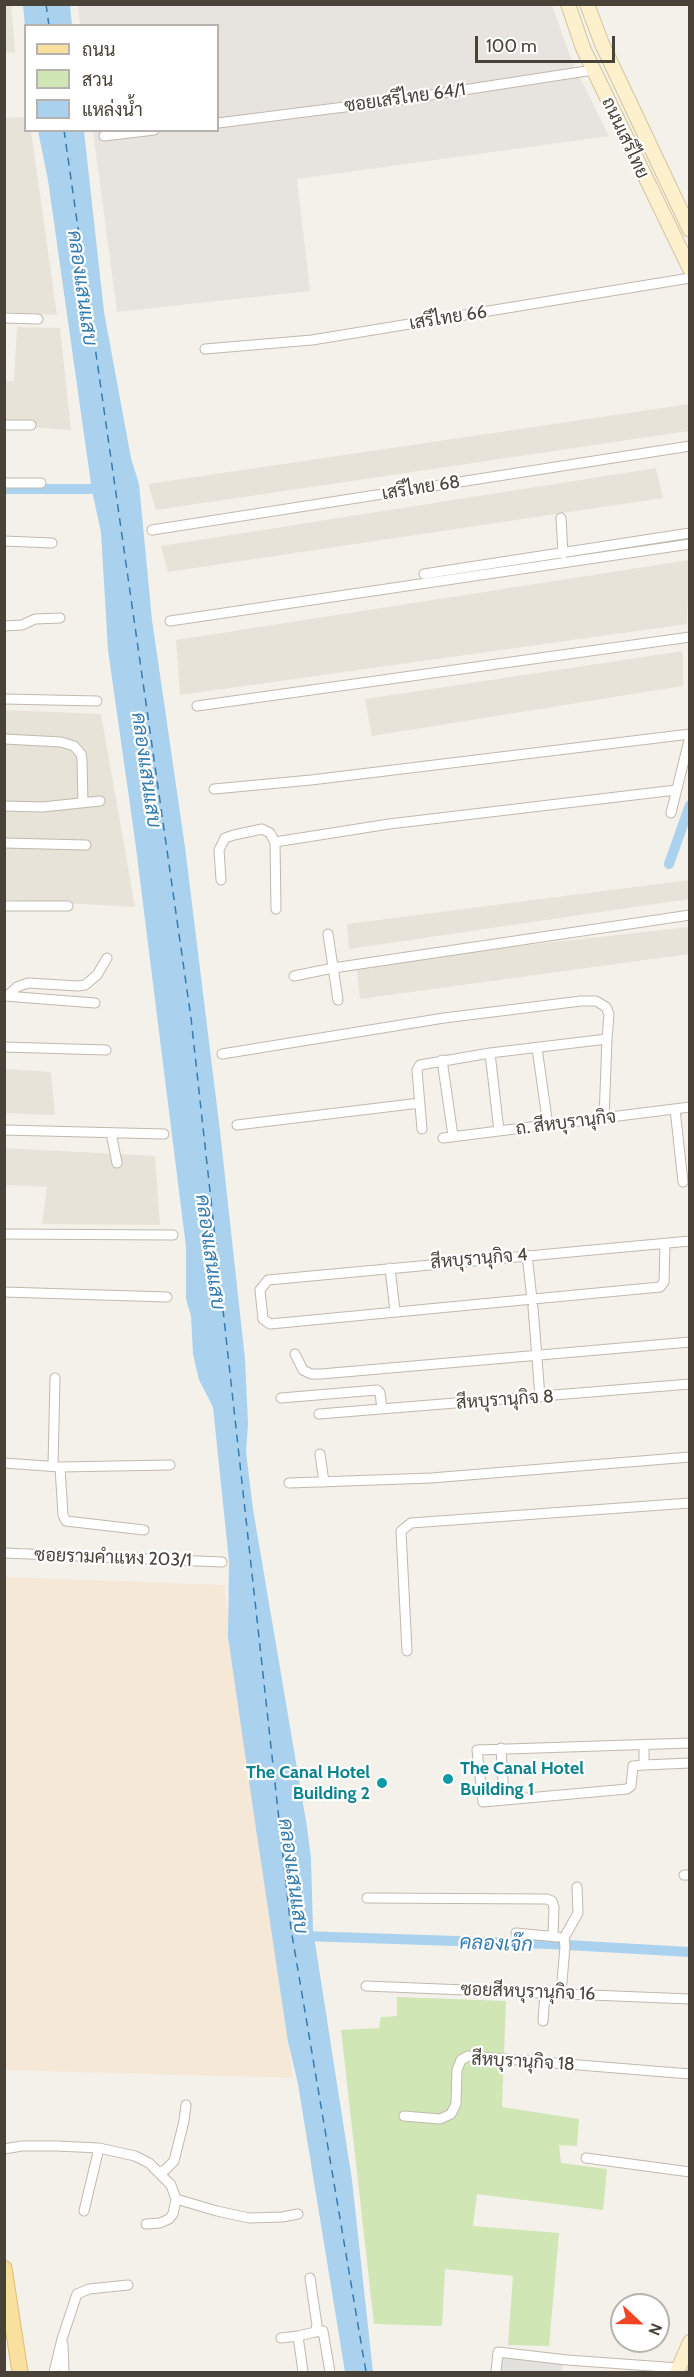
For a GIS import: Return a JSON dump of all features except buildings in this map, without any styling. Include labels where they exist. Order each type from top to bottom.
[{"type":"main road","name":"ถนนเสรีไทย","points":[[568,4],[593,70],[690,269]]},
{"type":"main road","name":"ถนนเสรีไทย","points":[[588,4],[602,45],[690,230]]},
{"type":"main road","points":[[4,2268],[20,2373]]},
{"type":"main road","points":[[678,2370],[690,2342]]},
{"type":"street","name":"ซอยเสรีไทย 64/1","points":[[219,123],[392,101],[593,70]]},
{"type":"street","points":[[104,136],[137,132]]},
{"type":"street","name":"เสรีไทย 66","points":[[205,350],[312,340],[690,278]]},
{"type":"street","points":[[4,318],[38,319]]},
{"type":"street","points":[[4,425],[32,426]]},
{"type":"street","name":"เสรีไทย 68","points":[[152,530],[690,446]]},
{"type":"street","points":[[4,483],[41,483]]},
{"type":"street","points":[[561,518],[563,554]]},
{"type":"street","points":[[424,574],[690,533]]},
{"type":"street","points":[[4,541],[52,543]]},
{"type":"street","points":[[170,621],[690,544]]},
{"type":"street","points":[[4,626],[22,625],[35,619],[60,618]]},
{"type":"street","points":[[197,706],[690,637]]},
{"type":"street","points":[[4,699],[97,701]]},
{"type":"street","points":[[214,789],[311,780],[690,735],[671,813]]},
{"type":"street","points":[[4,739],[61,742],[74,746],[81,754],[82,760],[83,803]]},
{"type":"street","points":[[275,842],[389,824],[676,790]]},
{"type":"street","points":[[4,806],[42,807],[100,801]]},
{"type":"street","points":[[221,880],[219,850],[225,838],[262,829],[270,833],[275,842],[276,909]]},
{"type":"street","points":[[4,843],[86,845]]},
{"type":"street","points":[[4,906],[68,906]]},
{"type":"street","points":[[294,976],[333,968],[690,915]]},
{"type":"street","points":[[328,934],[338,1000]]},
{"type":"street","points":[[6,996],[17,987],[28,983],[85,985],[97,975],[107,958]]},
{"type":"street","points":[[6,996],[95,1003]]},
{"type":"street","points":[[222,1054],[432,1020],[596,1000],[606,1007],[609,1014],[604,1119]]},
{"type":"street","points":[[422,1129],[418,1067],[423,1063],[607,1039]]},
{"type":"street","points":[[4,1047],[106,1050]]},
{"type":"street","points":[[537,1048],[548,1126]]},
{"type":"street","points":[[490,1053],[499,1131]]},
{"type":"street","points":[[442,1060],[453,1136]]},
{"type":"street","points":[[237,1125],[420,1103]]},
{"type":"street","name":"ถ. สีหบุรานุกิจ","points":[[443,1138],[690,1107]]},
{"type":"street","points":[[675,1109],[683,1182]]},
{"type":"street","points":[[4,1130],[164,1134]]},
{"type":"street","points":[[111,1133],[117,1163]]},
{"type":"street","points":[[4,1234],[174,1236]]},
{"type":"street","name":"สีหบุรานุกิจ 4","points":[[395,1311],[270,1324],[263,1319],[260,1290],[268,1280],[690,1241]]},
{"type":"street","points":[[390,1268],[395,1311],[532,1303],[660,1287],[664,1282],[665,1244]]},
{"type":"street","points":[[527,1255],[538,1355],[540,1397]]},
{"type":"street","points":[[4,1292],[167,1297]]},
{"type":"street","points":[[295,1354],[303,1370],[311,1374],[321,1374],[690,1341]]},
{"type":"street","points":[[55,1378],[57,1467],[63,1515],[66,1521],[144,1530]]},
{"type":"street","name":"สีหบุรานุกิจ 8","points":[[320,1414],[690,1384]]},
{"type":"street","points":[[281,1398],[377,1390],[380,1393],[382,1409]]},
{"type":"street","points":[[320,1454],[324,1482]]},
{"type":"street","points":[[289,1483],[506,1473],[690,1457]]},
{"type":"street","points":[[4,1463],[57,1467],[170,1465]]},
{"type":"street","points":[[407,1651],[401,1531],[411,1523],[690,1503]]},
{"type":"street","name":"ซอยรามคำแหง 203/1","points":[[4,1554],[222,1562]]},
{"type":"street","points":[[690,1743],[477,1750],[483,1802],[627,1789],[632,1785],[633,1766],[690,1763]]},
{"type":"street","points":[[644,1745],[644,1765]]},
{"type":"street","points":[[501,1748],[504,1800]]},
{"type":"street","points":[[561,1993],[564,1938],[578,1912],[577,1887]]},
{"type":"street","points":[[367,1898],[547,1899],[552,1901],[554,1907],[553,1936]]},
{"type":"street","points":[[516,1933],[564,1938]]},
{"type":"street","name":"ซอยสีหบุรานุกิจ 16","points":[[366,1986],[690,1999]]},
{"type":"street","points":[[543,2021],[545,1992]]},
{"type":"street","name":"สีหบุรานุกิจ 18","points":[[404,2116],[440,2119],[451,2114],[456,2104],[457,2070],[461,2060],[468,2056],[690,2074]]},
{"type":"street","points":[[160,2172],[174,2161],[186,2105]]},
{"type":"street","points":[[4,2149],[22,2146],[99,2148],[135,2156],[160,2172],[171,2185],[176,2199],[173,2214],[168,2219],[160,2223],[146,2224]]},
{"type":"street","points":[[84,2211],[99,2148]]},
{"type":"street","points":[[586,2158],[690,2172]]},
{"type":"street","points":[[176,2199],[249,2218],[298,2214]]},
{"type":"street","points":[[310,2278],[317,2325],[315,2332]]},
{"type":"street","points":[[54,2373],[62,2339],[77,2294],[89,2289],[128,2285]]},
{"type":"street","points":[[281,2338],[323,2331],[330,2373]]},
{"type":"street","points":[[298,2336],[303,2373]]},
{"type":"street","points":[[62,2339],[64,2373]]},
{"type":"street","points":[[496,2373],[498,2352],[678,2370]]},
{"type":"shaded area","points":[[5,4],[11,5],[15,52],[5,53]]},
{"type":"shaded area","points":[[78,5],[552,5],[572,61],[609,136],[297,179],[310,291],[117,312],[93,132],[219,132],[219,24],[80,24]]},
{"type":"shaded area","points":[[24,117],[24,132],[31,132],[57,315],[5,312],[5,118]]},
{"type":"shaded area","points":[[17,327],[60,328],[71,430],[5,425],[5,381],[14,381]]},
{"type":"shaded area","points":[[689,404],[689,431],[156,510],[148,484]]},
{"type":"shaded area","points":[[656,468],[663,498],[168,572],[161,546]]},
{"type":"shaded area","points":[[689,560],[687,624],[180,695],[176,640]]},
{"type":"shaded area","points":[[683,651],[683,686],[372,736],[365,699]]},
{"type":"shaded area","points":[[4,710],[101,714],[135,907],[5,900]]},
{"type":"shaded area","points":[[689,880],[689,899],[349,949],[347,924]]},
{"type":"shaded area","points":[[689,927],[689,954],[360,999],[356,964]]},
{"type":"shaded area","points":[[5,1069],[51,1072],[55,1115],[5,1113]]},
{"type":"shaded area","points":[[4,1148],[155,1156],[160,1225],[42,1224],[47,1187],[5,1185]]},
{"type":"shaded area","points":[[5,1577],[224,1585],[293,2078],[5,2070]]},
{"type":"shaded area","points":[[501,2356],[563,2364],[561,2372],[500,2372]]},
{"type":"green space","points":[[397,1997],[506,2001],[502,2107],[579,2119],[577,2146],[559,2145],[561,2163],[607,2169],[603,2210],[477,2194],[473,2226],[559,2233],[549,2346],[508,2345],[513,2276],[445,2269],[442,2326],[374,2324],[341,2030],[379,2028],[381,2017],[397,2016]]},
{"type":"water","points":[[23,5],[70,5],[72,24],[25,24]]},
{"type":"water","name":"คลองแสนแสบ","points":[[38,132],[84,132],[104,312],[131,458],[139,484],[152,620],[185,847],[220,1131],[245,1359],[248,1424],[246,1452],[253,1509],[307,1827],[311,1858],[313,1930],[352,2180],[373,2372],[345,2372],[298,2084],[288,2042],[255,1822],[228,1637],[229,1561],[213,1407],[199,1380],[193,1354],[191,1316],[186,1299],[186,1247],[135,840],[108,650],[101,532],[92,491],[48,180]]},
{"type":"waterway","points":[[4,489],[106,489]]},
{"type":"waterway","points":[[669,864],[690,805]]},
{"type":"waterway","name":"คลองเจ๊ก","points":[[302,1936],[549,1944],[690,1952]]},
{"type":"ferry route","points":[[46,4],[49,24]]},
{"type":"ferry route","points":[[64,132],[191,1018],[291,1929],[366,2372]]},
{"type":"place","name":"The Canal Hotel Building 1","points":[[448,1779]]},
{"type":"place","name":"The Canal Hotel Building 2","points":[[382,1783]]}]
